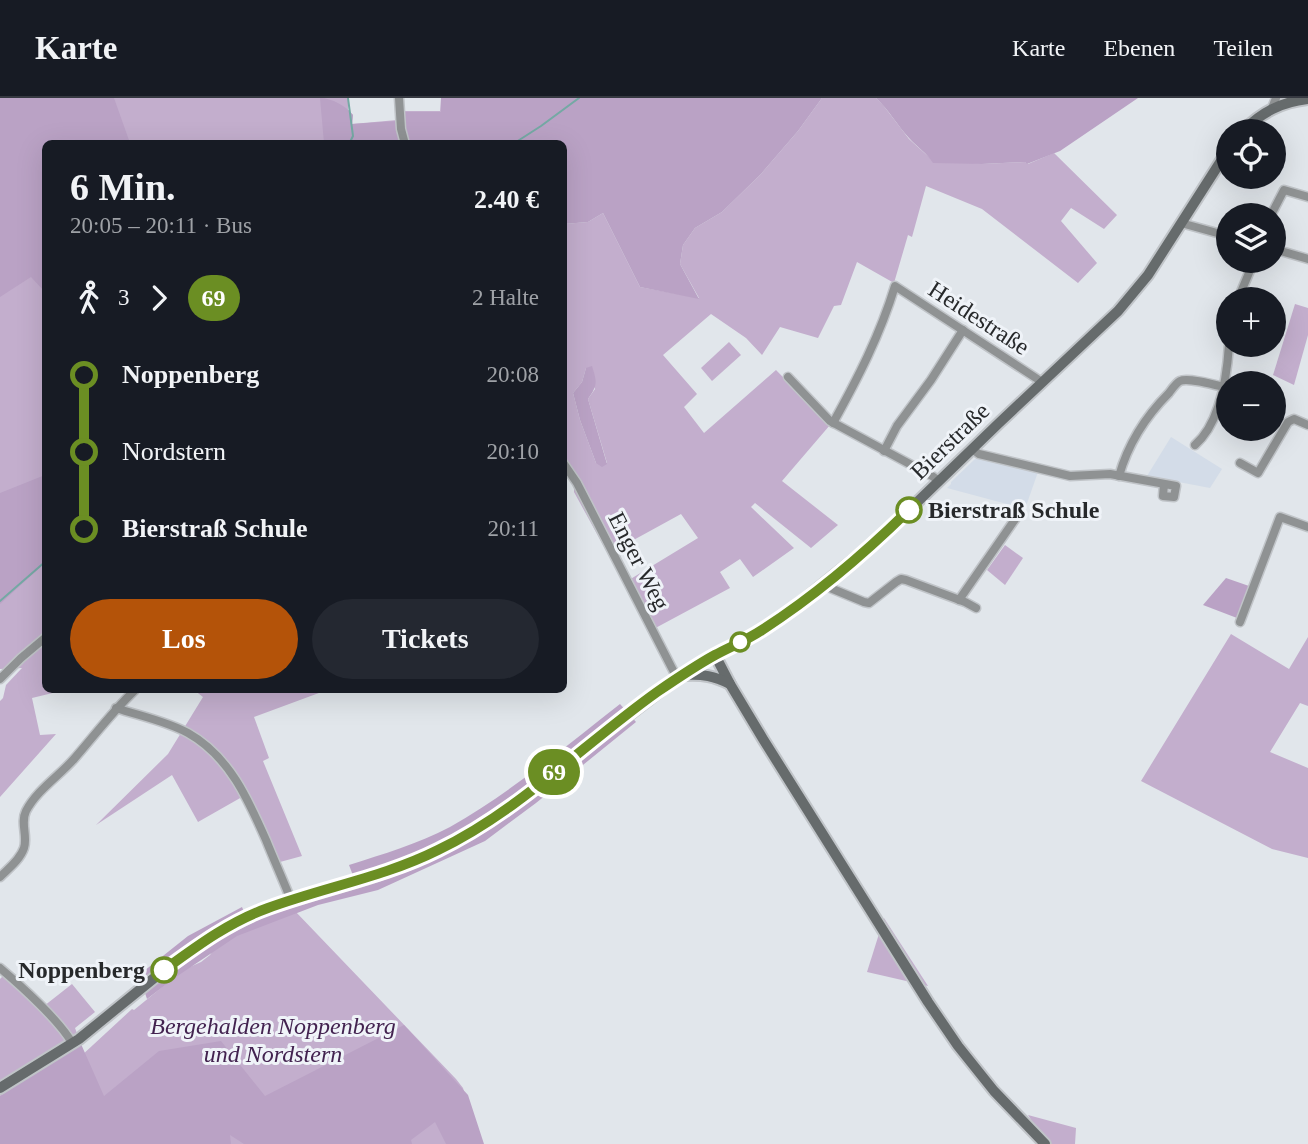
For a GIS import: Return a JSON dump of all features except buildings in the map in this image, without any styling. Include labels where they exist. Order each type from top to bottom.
[{"type":"main road","points":[[1256,119],[1274,103],[1308,99]]},
{"type":"main road","name":"Bierstraße","points":[[0,1088],[72,1043],[205,940],[242,919],[291,900],[373,877],[411,863],[466,835],[517,801],[679,677],[760,631],[823,585],[878,540],[1126,303],[1148,275],[1216,169]]},
{"type":"main road","points":[[715,655],[730,684],[928,1002],[958,1046],[994,1091],[1045,1144]]},
{"type":"main road","points":[[679,677],[710,675],[730,684]]},
{"type":"street","points":[[399,98],[404,140]]},
{"type":"street","points":[[1274,103],[1282,98]]},
{"type":"street","points":[[1277,203],[1284,190],[1308,197]]},
{"type":"street","points":[[1181,223],[1216,233]]},
{"type":"street","points":[[1286,253],[1308,259]]},
{"type":"street","name":"Heidestraße","points":[[833,423],[870,354],[895,286],[1042,382]]},
{"type":"street","points":[[884,450],[963,330]]},
{"type":"street","points":[[788,377],[833,423],[939,481]]},
{"type":"street","points":[[1119,475],[1132,441],[1162,400],[1180,381],[1216,385]]},
{"type":"street","points":[[1195,445],[1204,437],[1216,410]]},
{"type":"street","points":[[1258,473],[1288,422],[1294,419],[1308,425]]},
{"type":"street","points":[[972,449],[979,454],[1070,476],[1119,475],[1164,484]]},
{"type":"street","points":[[1240,463],[1266,478]]},
{"type":"street","name":"Enger Weg","points":[[567,472],[679,677]]},
{"type":"street","points":[[959,600],[1018,515]]},
{"type":"street","points":[[1240,622],[1280,517],[1308,527]]},
{"type":"street","points":[[823,585],[869,603],[901,579],[976,608]]},
{"type":"street","points":[[0,679],[42,640]]},
{"type":"street","points":[[0,877],[19,857],[25,846],[24,813],[132,693]]},
{"type":"street","points":[[116,708],[188,733],[223,761],[247,797],[291,900]]},
{"type":"street","points":[[0,968],[45,1011],[72,1043]]},
{"type":"shaded area","points":[[0,98],[114,98],[129,140],[42,140],[42,289],[31,277],[0,297]]},
{"type":"shaded area","points":[[320,98],[334,101],[347,109],[353,115],[352,124],[397,121],[403,112],[441,112],[441,98],[822,98],[761,174],[722,212],[695,228],[683,245],[680,264],[699,299],[640,287],[603,213],[588,222],[567,224],[567,140],[324,140]]},
{"type":"shaded area","points":[[876,98],[1138,98],[1060,151],[1027,164],[982,164],[933,163]]},
{"type":"shaded area","points":[[592,366],[596,383],[588,399],[607,464],[602,467],[596,463],[573,393],[582,382],[586,368]]},
{"type":"shaded area","points":[[1171,437],[1222,469],[1210,488],[1147,476]]},
{"type":"shaded area","points":[[975,459],[1038,472],[1025,509],[947,488]]},
{"type":"shaded area","points":[[42,476],[42,566],[0,604],[0,493]]},
{"type":"shaded area","points":[[1226,578],[1249,586],[1237,618],[1203,605]]},
{"type":"shaded area","points":[[620,704],[636,722],[485,841],[378,890],[318,905],[237,936],[147,999],[139,975],[188,936],[242,907],[248,922],[357,886],[349,865],[413,844],[450,827],[516,784]]},
{"type":"shaded area","points":[[404,1025],[468,1095],[484,1144],[446,1144],[435,1122],[411,1140],[412,1144],[244,1144],[230,1135],[231,1144],[0,1144],[0,1096],[81,1044],[104,1096],[159,1051],[221,1041],[265,1096]]},
{"type":"green space","points":[[0,98],[348,98],[348,110],[353,115],[352,124],[397,120],[397,111],[440,111],[441,98],[709,98],[567,143],[567,140],[42,140],[42,693],[53,693],[32,698],[40,735],[56,734],[0,797],[0,701],[6,685],[22,668],[0,669]]},
{"type":"green space","points":[[822,98],[876,98],[909,139],[930,158],[982,164],[1028,164],[1054,153],[1117,215],[1104,229],[1071,208],[1061,221],[1097,263],[1078,283],[982,209],[926,186],[912,237],[908,235],[894,283],[857,262],[841,305],[834,306],[818,338],[780,327],[762,355],[746,338],[711,314],[663,355],[697,394],[684,407],[704,433],[776,370],[830,425],[782,481],[838,525],[811,548],[755,503],[751,507],[794,548],[753,577],[740,559],[720,572],[730,588],[648,632],[624,583],[698,538],[681,514],[608,554],[574,492],[574,485],[567,474],[567,224],[588,222],[603,213],[640,287],[699,298],[680,264],[683,245],[695,228],[722,212],[761,174]],"holes":[[[586,368],[595,389],[588,399],[607,463],[596,463],[573,393],[582,382]]]},
{"type":"green space","points":[[1295,304],[1308,308],[1308,335],[1294,385],[1286,381],[1286,371],[1274,371],[1279,357],[1286,357],[1286,333]]},
{"type":"green space","points":[[729,342],[741,355],[712,381],[701,368]]},
{"type":"green space","points":[[1005,545],[1023,558],[1005,585],[987,570]]},
{"type":"green space","points":[[1231,634],[1289,669],[1308,637],[1308,706],[1300,703],[1270,752],[1308,768],[1308,858],[1272,849],[1141,781]]},
{"type":"green space","points":[[198,693],[319,693],[254,717],[269,758],[263,761],[302,856],[280,862],[249,793],[198,822],[172,775],[96,825],[168,754],[203,697]]},
{"type":"green space","name":"Bergehalden Noppenberg und Nordstern","points":[[294,910],[456,1079],[463,1088],[480,1144],[0,1144],[0,1104],[80,1057],[132,1009],[183,970],[201,962],[217,945],[256,924]]},
{"type":"green space","points":[[884,918],[928,986],[867,972]]},
{"type":"green space","points":[[8,971],[44,1006],[72,984],[95,1012],[75,1028],[81,1044],[0,1096],[0,979]]},
{"type":"green space","points":[[1028,1115],[1076,1128],[1075,1144],[1046,1144]]},
{"type":"waterway","points":[[348,98],[353,136],[351,140]]},
{"type":"waterway","points":[[519,140],[579,98]]},
{"type":"waterway","points":[[0,601],[42,564]]},
{"type":"bus line","name":"69","points":[[164,970],[193,948],[242,919],[291,900],[373,877],[411,863],[492,819],[677,678],[753,636],[789,612],[850,564],[909,510]]},
{"type":"place","name":"Bierstraß Schule","points":[[909,510]]},
{"type":"place","name":"Noppenberg","points":[[164,970]]}]
